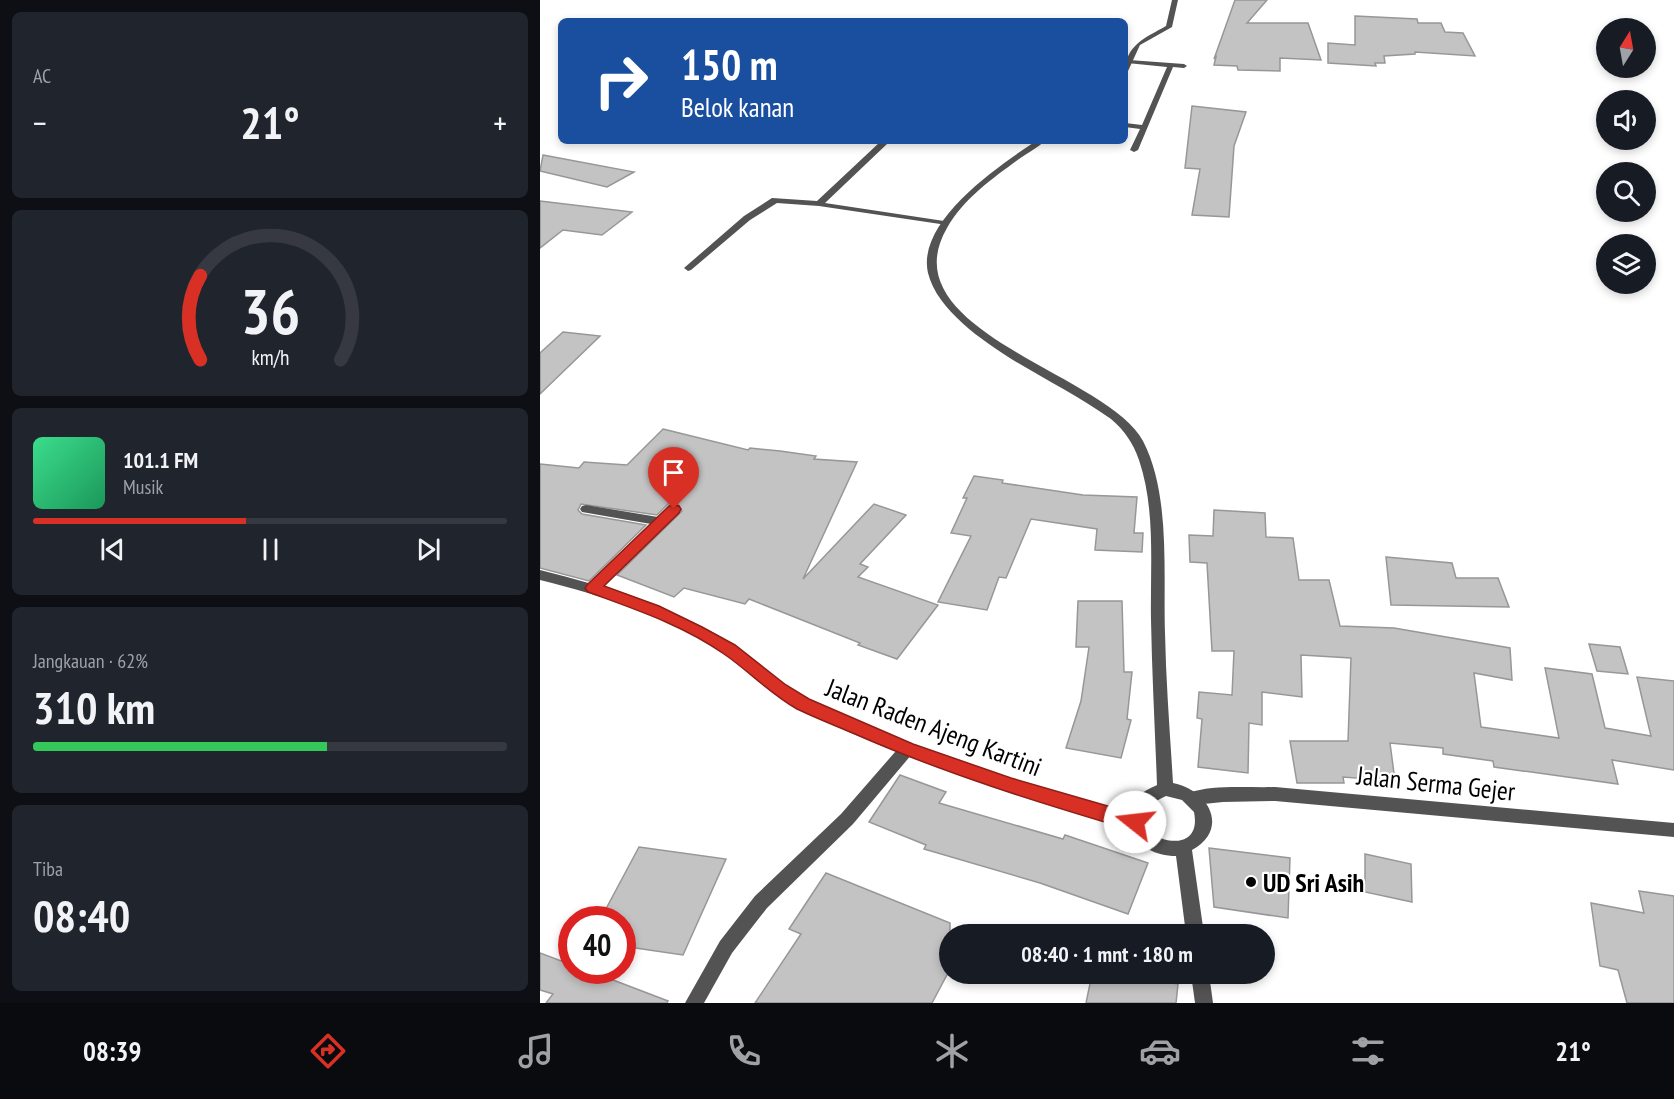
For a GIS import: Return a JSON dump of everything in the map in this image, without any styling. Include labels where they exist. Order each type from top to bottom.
[{"type":"street","points":[[1175,0],[1169,27],[1138,44],[1129,62],[1184,66]]},
{"type":"street","points":[[1134,150],[1171,65]]},
{"type":"street","points":[[1128,125],[1144,127]]},
{"type":"street","points":[[819,204],[883,144]]},
{"type":"street","points":[[1037,144],[987,180],[962,202],[944,224],[932,261],[934,278],[942,294],[966,321],[1013,355],[1110,413],[1137,440],[1149,472],[1155,522],[1165,789],[1152,792],[1142,800],[1136,810],[1135,822],[1140,833],[1148,842],[1159,847],[1172,849],[1184,847],[1198,837],[1204,821],[1201,809],[1194,798]]},
{"type":"street","points":[[688,268],[747,218],[769,203],[782,200],[944,224]]},
{"type":"street","points":[[586,509],[660,522]]},
{"type":"street","points":[[593,588],[674,509]]},
{"type":"street","name":"Jalan Raden Ajeng Kartini","points":[[540,575],[593,588],[654,610],[729,649],[780,690],[803,704],[907,749],[1011,786],[1135,822]]},
{"type":"street","points":[[694,1003],[726,947],[761,902],[847,819],[907,749]]},
{"type":"street","name":"Jalan Serma Gejer","points":[[1165,789],[1180,790],[1194,798],[1275,794],[1674,830]]},
{"type":"street","points":[[1184,847],[1194,924]]},
{"type":"street","points":[[1201,984],[1204,1003]]},
{"type":"building","points":[[1235,0],[1267,0],[1247,23],[1308,23],[1321,60],[1280,58],[1280,71],[1238,70],[1237,66],[1214,65],[1216,57],[1214,59]]},
{"type":"building","points":[[1355,16],[1417,19],[1418,23],[1441,23],[1445,32],[1463,33],[1475,56],[1415,52],[1415,54],[1384,56],[1385,63],[1375,63],[1376,66],[1328,63],[1328,43],[1355,45]]},
{"type":"building","points":[[1192,106],[1246,112],[1234,146],[1229,217],[1192,215],[1200,169],[1185,168]]},
{"type":"building","points":[[543,155],[634,172],[607,187],[540,171]]},
{"type":"building","points":[[540,201],[632,212],[602,235],[563,230],[540,248]]},
{"type":"building","points":[[563,332],[600,336],[540,394],[540,353]]},
{"type":"building","points":[[663,429],[748,450],[750,448],[780,451],[816,456],[814,459],[857,462],[803,579],[874,504],[906,515],[860,564],[868,567],[858,577],[938,605],[897,659],[749,599],[745,604],[684,588],[674,597],[617,575],[682,511],[678,504],[668,504],[657,515],[581,504],[578,510],[582,514],[646,525],[589,581],[540,568],[540,464],[579,468],[584,462],[627,465]]},
{"type":"building","points":[[974,476],[1003,480],[1002,483],[1083,495],[1137,497],[1134,533],[1143,533],[1142,552],[1095,550],[1097,529],[1031,519],[1006,578],[999,577],[987,610],[938,602],[971,536],[951,533],[967,498],[963,498]]},
{"type":"building","points":[[1214,510],[1265,513],[1266,537],[1293,538],[1299,580],[1329,580],[1340,626],[1394,628],[1510,648],[1512,680],[1474,673],[1481,727],[1559,738],[1545,668],[1592,674],[1605,728],[1651,736],[1637,677],[1674,681],[1674,770],[1612,760],[1618,784],[1494,767],[1493,761],[1443,754],[1443,748],[1390,743],[1395,781],[1343,777],[1344,783],[1297,783],[1290,741],[1348,741],[1351,658],[1301,655],[1302,697],[1262,692],[1262,725],[1249,723],[1248,773],[1198,767],[1202,719],[1197,718],[1199,692],[1232,695],[1234,651],[1212,651],[1207,563],[1190,562],[1189,535],[1213,536]]},
{"type":"building","points":[[1386,557],[1452,563],[1456,578],[1498,578],[1509,607],[1391,605]]},
{"type":"building","points":[[1078,601],[1122,601],[1124,672],[1132,672],[1127,719],[1131,720],[1121,758],[1066,748],[1081,701],[1089,647],[1076,647]]},
{"type":"building","points":[[1589,644],[1620,647],[1628,674],[1597,671]]},
{"type":"building","points":[[900,775],[946,792],[939,803],[1063,839],[1065,835],[1148,863],[1128,914],[1040,883],[924,849],[926,845],[869,822]]},
{"type":"building","points":[[639,847],[726,859],[683,955],[636,948],[636,906],[607,906]]},
{"type":"building","name":"UD Sri Asih","points":[[1209,848],[1290,858],[1288,918],[1214,907]]},
{"type":"building","points":[[1365,854],[1411,864],[1412,902],[1365,892]]},
{"type":"building","points":[[826,873],[950,923],[939,924],[939,984],[942,984],[932,1003],[755,1003],[801,934],[789,929]]},
{"type":"building","points":[[1639,891],[1674,896],[1674,1003],[1627,1003],[1618,970],[1600,966],[1591,903],[1644,913]]},
{"type":"building","points":[[540,953],[558,960],[558,984],[624,984],[668,1001],[667,1003],[546,1003],[553,994],[540,990]]},
{"type":"building","points":[[1090,984],[1178,984],[1176,1003],[1086,1003]]},
{"type":"place","name":"UD Sri Asih","points":[[1251,882]]},
{"type":"route","points":[[674,509],[593,588],[654,610],[697,631],[729,649],[780,690],[803,704],[907,749],[1011,786],[1135,822]]}]
